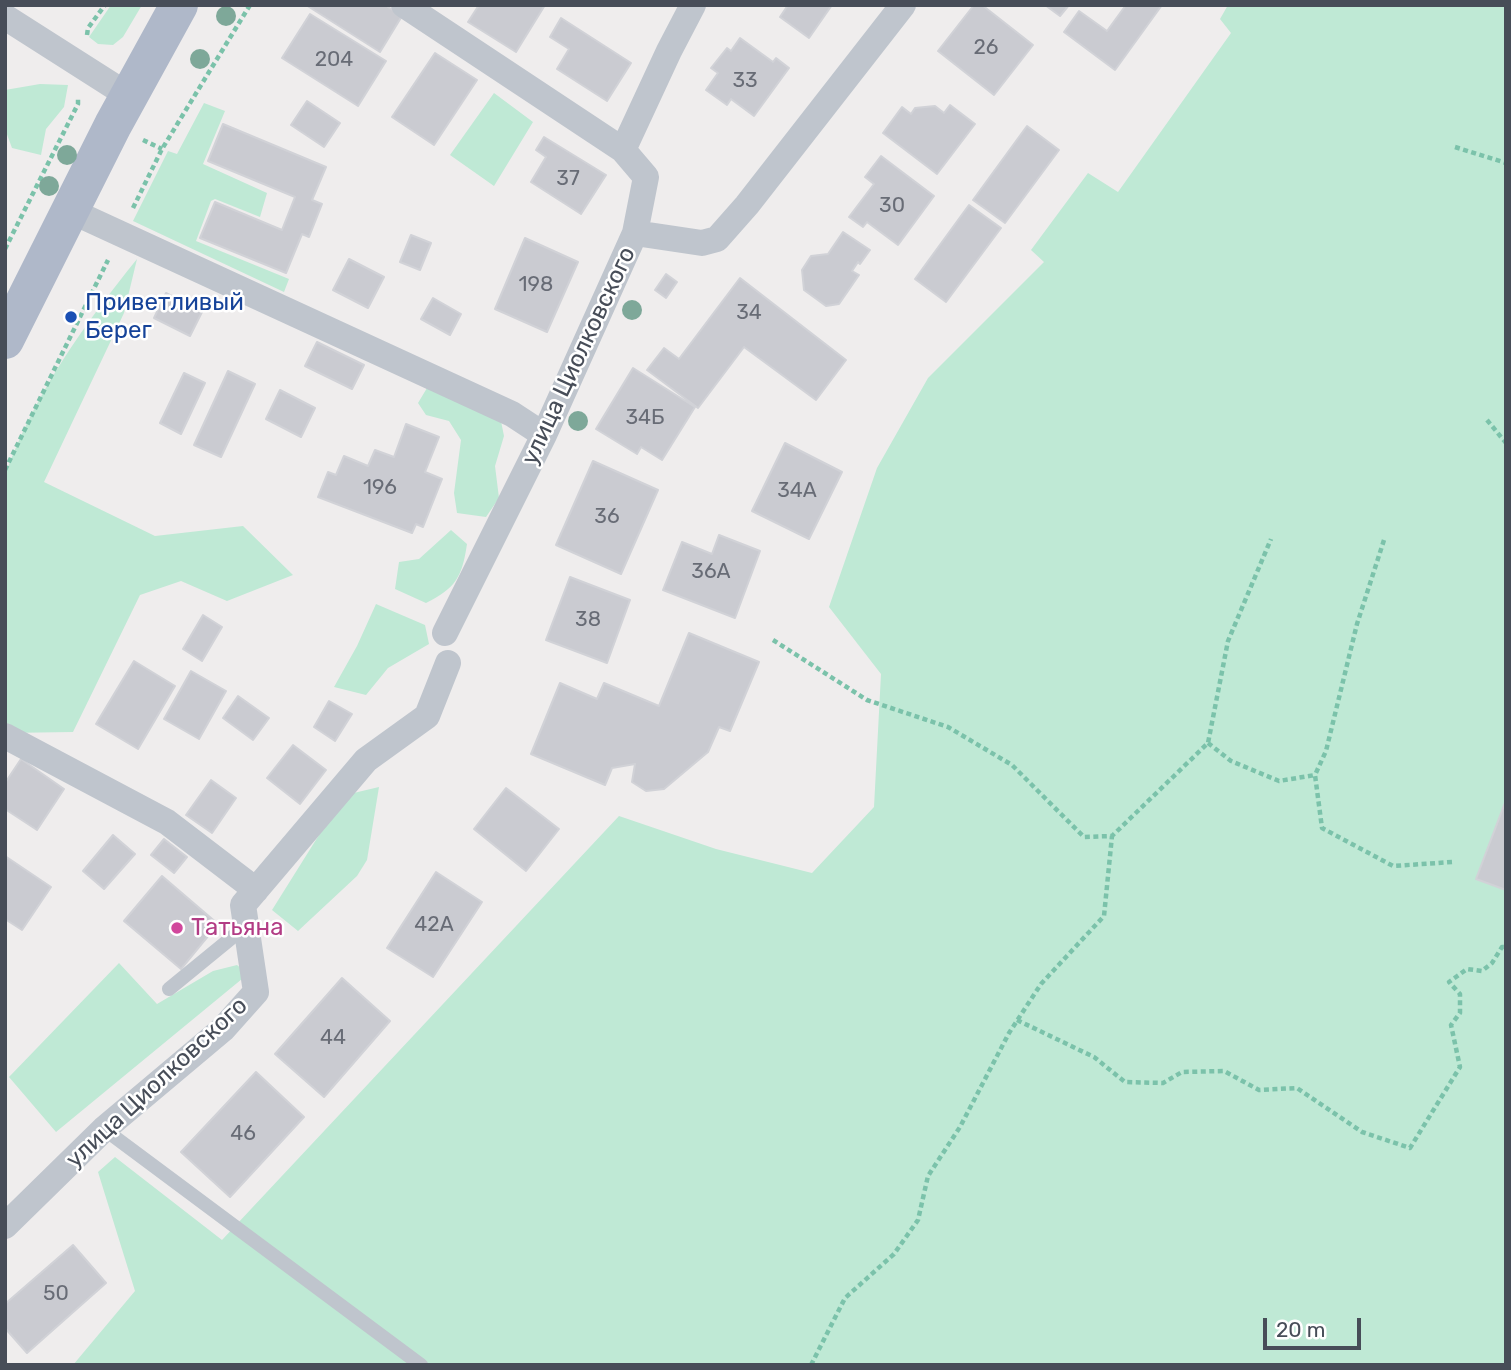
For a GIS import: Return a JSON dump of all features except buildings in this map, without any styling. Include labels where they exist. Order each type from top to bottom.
[{"type":"main road","points":[[5,340],[129,96],[179,5]]},
{"type":"street","points":[[404,5],[623,150],[646,177],[635,233]]},
{"type":"street","points":[[623,150],[668,51],[694,5]]},
{"type":"street","name":"улица Циолковского","points":[[445,633],[544,435],[635,233],[702,243],[717,239],[747,205],[903,5]]},
{"type":"street","points":[[5,17],[129,96]]},
{"type":"street","points":[[71,211],[512,414],[544,435]]},
{"type":"street","name":"улица Циолковского","points":[[5,1226],[104,1129],[222,1030],[256,992],[243,905],[366,760],[427,716],[448,663]]},
{"type":"street","points":[[5,736],[167,822],[256,890]]},
{"type":"lane","points":[[169,989],[246,926]]},
{"type":"lane","points":[[104,1129],[421,1365]]},
{"type":"path","points":[[5,249],[78,104],[88,28],[105,5]]},
{"type":"path","points":[[155,145],[162,149]]},
{"type":"path","points":[[1455,147],[1506,163]]},
{"type":"path","points":[[1487,420],[1506,443]]},
{"type":"path","points":[[811,1365],[845,1298],[894,1254],[918,1220],[928,1175],[960,1127],[1017,1020],[1041,984],[1104,916],[1112,836],[1208,743],[1227,640],[1271,539]]},
{"type":"path","points":[[1384,540],[1357,624],[1326,751],[1315,775],[1322,828],[1393,866],[1452,862]]},
{"type":"path","points":[[773,640],[867,700],[948,727],[1012,765],[1084,837],[1112,836]]},
{"type":"path","points":[[1208,743],[1231,761],[1279,781],[1315,775]]},
{"type":"path","points":[[1017,1020],[1094,1056],[1125,1082],[1163,1083],[1182,1072],[1224,1071],[1259,1090],[1297,1088],[1362,1132],[1410,1148],[1460,1067],[1451,1025],[1460,1013],[1460,994],[1448,982],[1467,969],[1482,971],[1492,963],[1502,947],[1506,947]]},
{"type":"green space","points":[[111,5],[142,5],[123,37],[113,45],[98,44],[89,37]]},
{"type":"green space","points":[[1228,5],[1506,5],[1506,1365],[73,1365],[135,1291],[98,1172],[115,1157],[222,1240],[619,816],[716,849],[812,873],[874,807],[881,674],[829,607],[877,468],[928,378],[1044,262],[1031,250],[1088,173],[1118,192],[1231,33],[1220,19]]},
{"type":"green space","points":[[40,84],[68,85],[64,107],[46,129],[41,155],[12,148],[5,129],[5,90]]},
{"type":"green space","points":[[494,93],[533,122],[494,186],[450,155]]},
{"type":"green space","points":[[204,103],[225,111],[203,164],[267,193],[260,217],[215,199],[211,201],[196,241],[289,279],[284,292],[133,221],[168,151],[177,154]]},
{"type":"green space","points":[[137,259],[124,313],[44,482],[155,536],[243,526],[293,575],[227,601],[181,581],[140,595],[73,732],[5,733],[5,475],[31,416],[62,361]]},
{"type":"green space","points":[[427,388],[500,416],[504,436],[495,466],[499,498],[486,517],[457,513],[454,493],[461,440],[449,421],[426,415],[418,403]]},
{"type":"green space","points":[[451,530],[467,544],[460,573],[451,586],[426,603],[395,589],[399,562],[419,559]]},
{"type":"green space","points":[[376,604],[425,625],[429,644],[388,668],[366,695],[334,687],[357,646]]},
{"type":"green space","points":[[379,787],[367,860],[357,876],[298,931],[272,910],[341,796]]},
{"type":"green space","points":[[119,963],[157,1004],[213,971],[237,965],[248,974],[56,1132],[9,1077]]},
{"type":"place","name":"Приветливый Берег","points":[[71,317]]},
{"type":"place","name":"Татьяна","points":[[177,928]]}]
